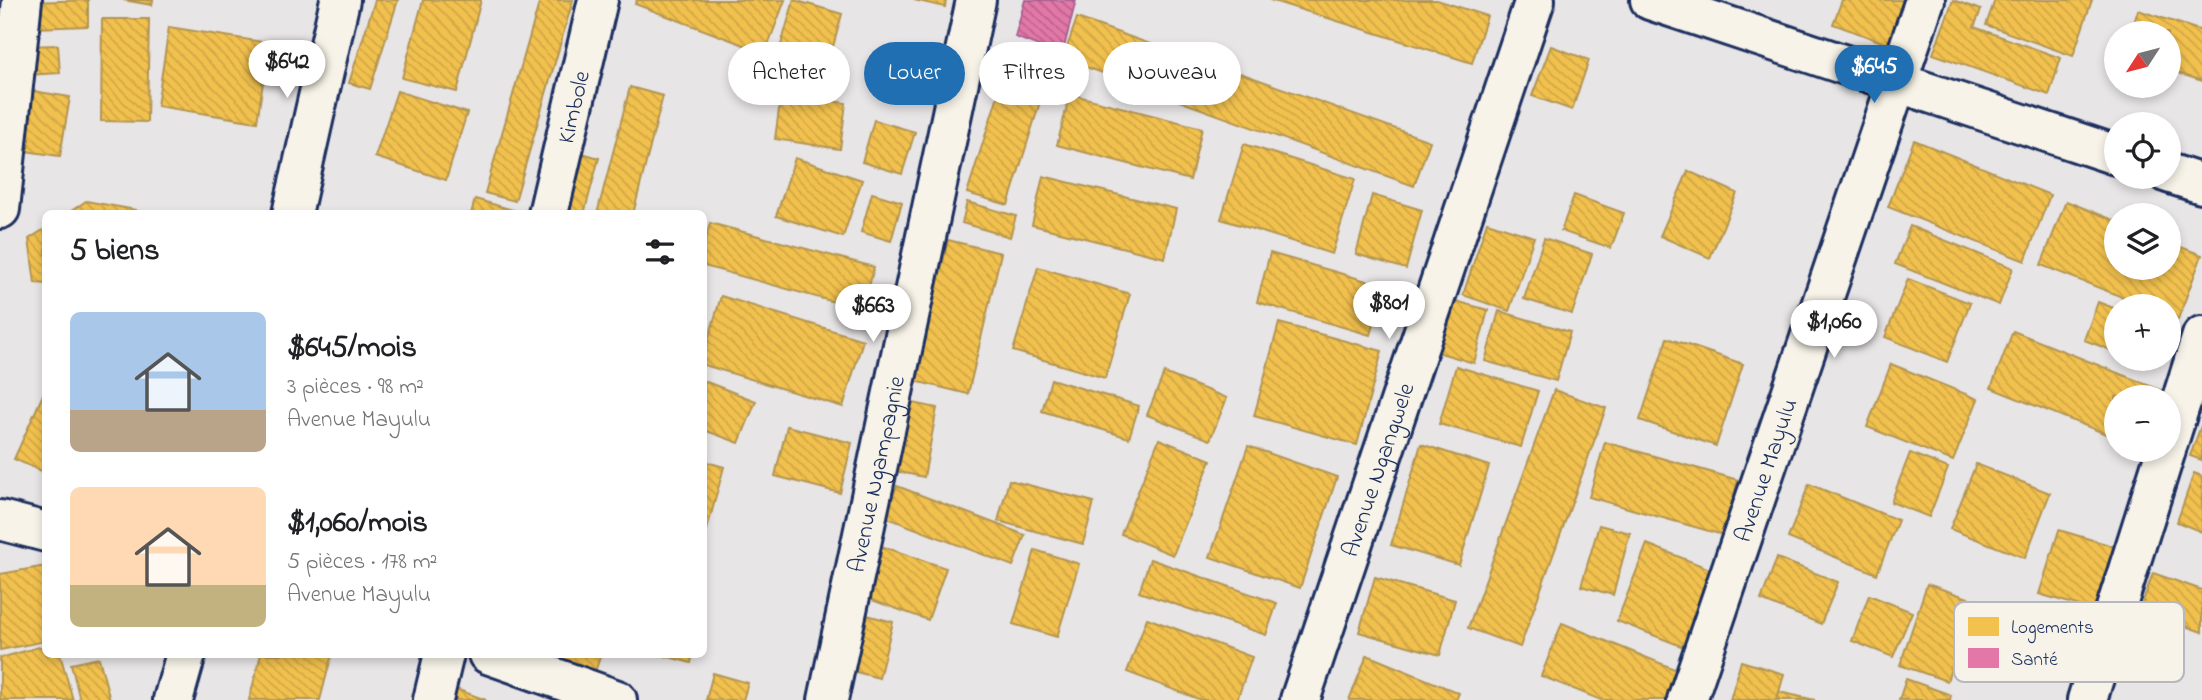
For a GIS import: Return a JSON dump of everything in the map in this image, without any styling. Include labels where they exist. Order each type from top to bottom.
[{"type":"street","points":[[0,209],[22,0]]},
{"type":"street","points":[[293,210],[340,0]]},
{"type":"street","name":"Kimbole","points":[[549,210],[598,0]]},
{"type":"street","name":"Avenue Ngampagnie","points":[[828,700],[976,0]]},
{"type":"street","name":"Avenue Ngangwele","points":[[1300,700],[1535,0]]},
{"type":"street","points":[[1650,0],[2104,151]]},
{"type":"street","name":"Avenue Mayulu","points":[[1687,700],[1925,0]]},
{"type":"street","points":[[2181,177],[2202,184]]},
{"type":"street","points":[[2181,402],[2202,336]]},
{"type":"street","points":[[2118,602],[2162,462]]},
{"type":"street","points":[[0,520],[42,531]]},
{"type":"street","points":[[173,700],[185,658]]},
{"type":"street","points":[[433,700],[443,658]]},
{"type":"street","points":[[499,658],[617,700]]},
{"type":"street","points":[[2087,700],[2093,682]]},
{"type":"building: Logements","points":[[88,0],[88,26],[34,28],[33,2]]},
{"type":"building: Logements","points":[[123,0],[153,0],[152,5]]},
{"type":"building: Logements","points":[[375,0],[398,0],[370,89],[349,83]]},
{"type":"building: Logements","points":[[423,0],[481,0],[457,92],[402,78]]},
{"type":"building: Logements","points":[[540,0],[573,0],[515,201],[485,193]]},
{"type":"building: Logements","points":[[637,0],[785,0],[769,42],[736,42],[635,4]]},
{"type":"building: Logements","points":[[794,0],[842,14],[834,42],[782,42]]},
{"type":"building: Logements","points":[[914,0],[946,0],[945,7]]},
{"type":"building: Logements","points":[[1270,0],[1437,0],[1487,16],[1472,63]]},
{"type":"building: Logements","points":[[1842,0],[1906,0],[1890,45],[1833,24]]},
{"type":"building: Logements","points":[[1953,0],[1981,10],[1974,27],[2061,58],[2049,95],[1933,54]]},
{"type":"building: Logements","points":[[1995,0],[2092,0],[2073,56],[1986,25]]},
{"type":"building: Logements","points":[[2138,10],[2172,21],[2135,21]]},
{"type":"building: Logements","points":[[1077,18],[1145,42],[1103,42],[1103,73],[1089,68],[1089,42],[1069,42]]},
{"type":"building: Logements","points":[[102,19],[149,19],[147,122],[101,121]]},
{"type":"building: Logements","points":[[2181,24],[2202,31],[2202,81],[2181,74]]},
{"type":"building: Logements","points":[[169,27],[269,43],[257,122],[157,106]]},
{"type":"building: Logements","points":[[58,45],[60,73],[27,75],[26,46]]},
{"type":"building: Logements","points":[[1551,46],[1589,60],[1572,110],[1532,96]]},
{"type":"building: Logements","points":[[1241,73],[1430,141],[1414,186],[1190,105],[1241,105]]},
{"type":"building: Logements","points":[[630,87],[663,96],[634,210],[598,210]]},
{"type":"building: Logements","points":[[27,90],[70,97],[60,156],[18,150]]},
{"type":"building: Logements","points":[[397,91],[467,113],[446,180],[375,157]]},
{"type":"building: Logements","points":[[1089,99],[1103,102],[1103,105],[1113,105],[1202,128],[1190,180],[1057,145],[1067,105],[1089,105]]},
{"type":"building: Logements","points":[[780,105],[846,105],[840,149],[775,139]]},
{"type":"building: Logements","points":[[995,105],[1039,105],[1008,205],[967,193]]},
{"type":"building: Logements","points":[[874,120],[915,132],[902,174],[862,162]]},
{"type":"building: Logements","points":[[1914,140],[2050,195],[2025,261],[1888,207]]},
{"type":"building: Logements","points":[[1244,144],[1355,179],[1332,254],[1221,219]]},
{"type":"building: Logements","points":[[572,150],[599,158],[585,210],[556,210]]},
{"type":"building: Logements","points":[[795,158],[862,180],[843,237],[776,216]]},
{"type":"building: Logements","points":[[1688,171],[1737,193],[1710,258],[1660,236]]},
{"type":"building: Logements","points":[[1043,176],[1176,209],[1165,258],[1032,225]]},
{"type":"building: Logements","points":[[872,193],[902,202],[891,241],[861,232]]},
{"type":"building: Logements","points":[[1372,195],[1422,210],[1406,269],[1356,254]]},
{"type":"building: Logements","points":[[1574,195],[1624,213],[1611,248],[1561,231]]},
{"type":"building: Logements","points":[[475,199],[513,210],[472,210]]},
{"type":"building: Logements","points":[[86,201],[136,210],[73,210]]},
{"type":"building: Logements","points":[[2066,201],[2104,216],[2104,280],[2181,280],[2181,247],[2202,255],[2181,311],[2181,294],[2115,294],[2041,265]]},
{"type":"building: Logements","points":[[967,202],[1016,216],[1010,237],[962,223]]},
{"type":"building: Logements","points":[[1487,222],[1534,237],[1509,311],[1463,295]]},
{"type":"building: Logements","points":[[710,223],[874,267],[863,310],[707,267],[707,234]]},
{"type":"building: Logements","points":[[1910,226],[2013,268],[1999,305],[1895,264]]},
{"type":"building: Logements","points":[[42,231],[42,284],[35,283],[29,239]]},
{"type":"building: Logements","points":[[1544,238],[1592,254],[1572,314],[1524,299]]},
{"type":"building: Logements","points":[[948,240],[1001,253],[968,394],[915,381]]},
{"type":"building: Logements","points":[[1270,253],[1384,286],[1370,335],[1257,302]]},
{"type":"building: Logements","points":[[1038,267],[1130,294],[1105,378],[1013,351]]},
{"type":"building: Logements","points":[[1908,279],[1970,303],[1947,362],[1885,337]]},
{"type":"building: Logements","points":[[721,296],[863,340],[843,407],[707,366],[707,345]]},
{"type":"building: Logements","points":[[1452,300],[1488,310],[1474,363],[1437,352]]},
{"type":"building: Logements","points":[[2098,302],[2104,304],[2104,348],[2084,340]]},
{"type":"building: Logements","points":[[1499,311],[1570,332],[1556,381],[1485,361]]},
{"type":"building: Logements","points":[[1279,323],[1382,351],[1357,445],[1254,416]]},
{"type":"building: Logements","points":[[2013,331],[2104,367],[2104,371],[2113,371],[2148,385],[2104,385],[2104,433],[1991,388]]},
{"type":"building: Logements","points":[[1667,338],[1743,364],[1716,446],[1640,420]]},
{"type":"building: Logements","points":[[1891,364],[1978,399],[1953,461],[1867,427]]},
{"type":"building: Logements","points":[[1456,366],[1538,391],[1521,447],[1439,424]]},
{"type":"building: Logements","points":[[1164,373],[1227,398],[1210,440],[1147,415]]},
{"type":"building: Logements","points":[[1051,379],[1139,406],[1129,438],[1042,411]]},
{"type":"building: Logements","points":[[707,382],[756,401],[739,443],[707,431]]},
{"type":"building: Logements","points":[[1554,390],[1606,408],[1520,647],[1468,628]]},
{"type":"building: Logements","points":[[42,397],[42,471],[14,459]]},
{"type":"building: Logements","points":[[899,400],[937,408],[924,477],[885,469]]},
{"type":"building: Logements","points":[[2202,423],[2202,460],[2190,456]]},
{"type":"building: Logements","points":[[787,426],[852,443],[840,493],[775,476]]},
{"type":"building: Logements","points":[[1159,439],[1211,460],[1173,555],[1121,534]]},
{"type":"building: Logements","points":[[1605,442],[1738,480],[1723,535],[1589,497]]},
{"type":"building: Logements","points":[[1421,444],[1489,466],[1459,565],[1391,545]]},
{"type":"building: Logements","points":[[1248,446],[1337,477],[1300,588],[1210,557]]},
{"type":"building: Logements","points":[[1910,453],[1948,468],[1929,517],[1891,502]]},
{"type":"building: Logements","points":[[707,462],[724,467],[707,529]]},
{"type":"building: Logements","points":[[1976,464],[2050,493],[2025,558],[1950,529]]},
{"type":"building: Logements","points":[[2194,473],[2202,476],[2202,532],[2177,522]]},
{"type":"building: Logements","points":[[1009,480],[1094,502],[1083,544],[998,521]]},
{"type":"building: Logements","points":[[1809,484],[1898,520],[1877,574],[1788,538]]},
{"type":"building: Logements","points":[[897,486],[1025,535],[1013,566],[885,517]]},
{"type":"building: Logements","points":[[1599,525],[1630,533],[1613,595],[1581,586]]},
{"type":"building: Logements","points":[[2059,530],[2116,547],[2100,602],[2066,602],[2039,594]]},
{"type":"building: Logements","points":[[1647,544],[1715,571],[1686,648],[1617,621]]},
{"type":"building: Logements","points":[[878,545],[946,568],[928,620],[860,596]]},
{"type":"building: Logements","points":[[1035,550],[1079,564],[1057,637],[1013,624]]},
{"type":"building: Logements","points":[[1777,558],[1838,582],[1821,624],[1761,600]]},
{"type":"building: Logements","points":[[1150,559],[1277,603],[1266,635],[1139,592]]},
{"type":"building: Logements","points":[[42,567],[42,642],[0,650],[0,574]]},
{"type":"building: Logements","points":[[2153,573],[2202,590],[2202,632],[2184,626],[2184,602],[2143,602]]},
{"type":"building: Logements","points":[[1375,577],[1455,600],[1440,655],[1359,632]]},
{"type":"building: Logements","points":[[1927,584],[1974,600],[1954,602],[1954,660],[1947,681],[1900,665]]},
{"type":"building: Logements","points":[[1869,595],[1912,612],[1893,657],[1852,641]]},
{"type":"building: Logements","points":[[867,615],[893,622],[879,678],[852,671]]},
{"type":"building: Logements","points":[[1147,618],[1252,657],[1237,700],[1201,700],[1127,672]]},
{"type":"building: Logements","points":[[1562,623],[1677,670],[1665,700],[1601,700],[1541,676]]},
{"type":"building: Logements","points":[[42,646],[42,658],[61,658],[73,700],[0,700],[0,658]]},
{"type":"building: Logements","points":[[1367,655],[1459,693],[1456,700],[1349,700]]},
{"type":"building: Logements","points":[[99,658],[110,700],[80,700],[71,664]]},
{"type":"building: Logements","points":[[260,658],[331,658],[320,700],[249,700]]},
{"type":"building: Logements","points":[[558,658],[600,658],[595,672]]},
{"type":"building: Logements","points":[[673,658],[692,658],[691,663]]},
{"type":"building: Logements","points":[[1741,661],[1784,674],[1777,700],[1730,700]]},
{"type":"building: Logements","points":[[713,673],[748,683],[743,700],[706,700]]},
{"type":"building: Logements","points":[[1906,679],[1951,695],[1950,700],[1899,700]]},
{"type":"building: Logements","points":[[453,688],[486,700],[449,700]]},
{"type":"building: Logements","points":[[1779,692],[1815,700],[1777,700]]},
{"type":"building: Santé","points":[[1025,0],[1076,0],[1065,42],[1028,42],[1015,37]]}]
